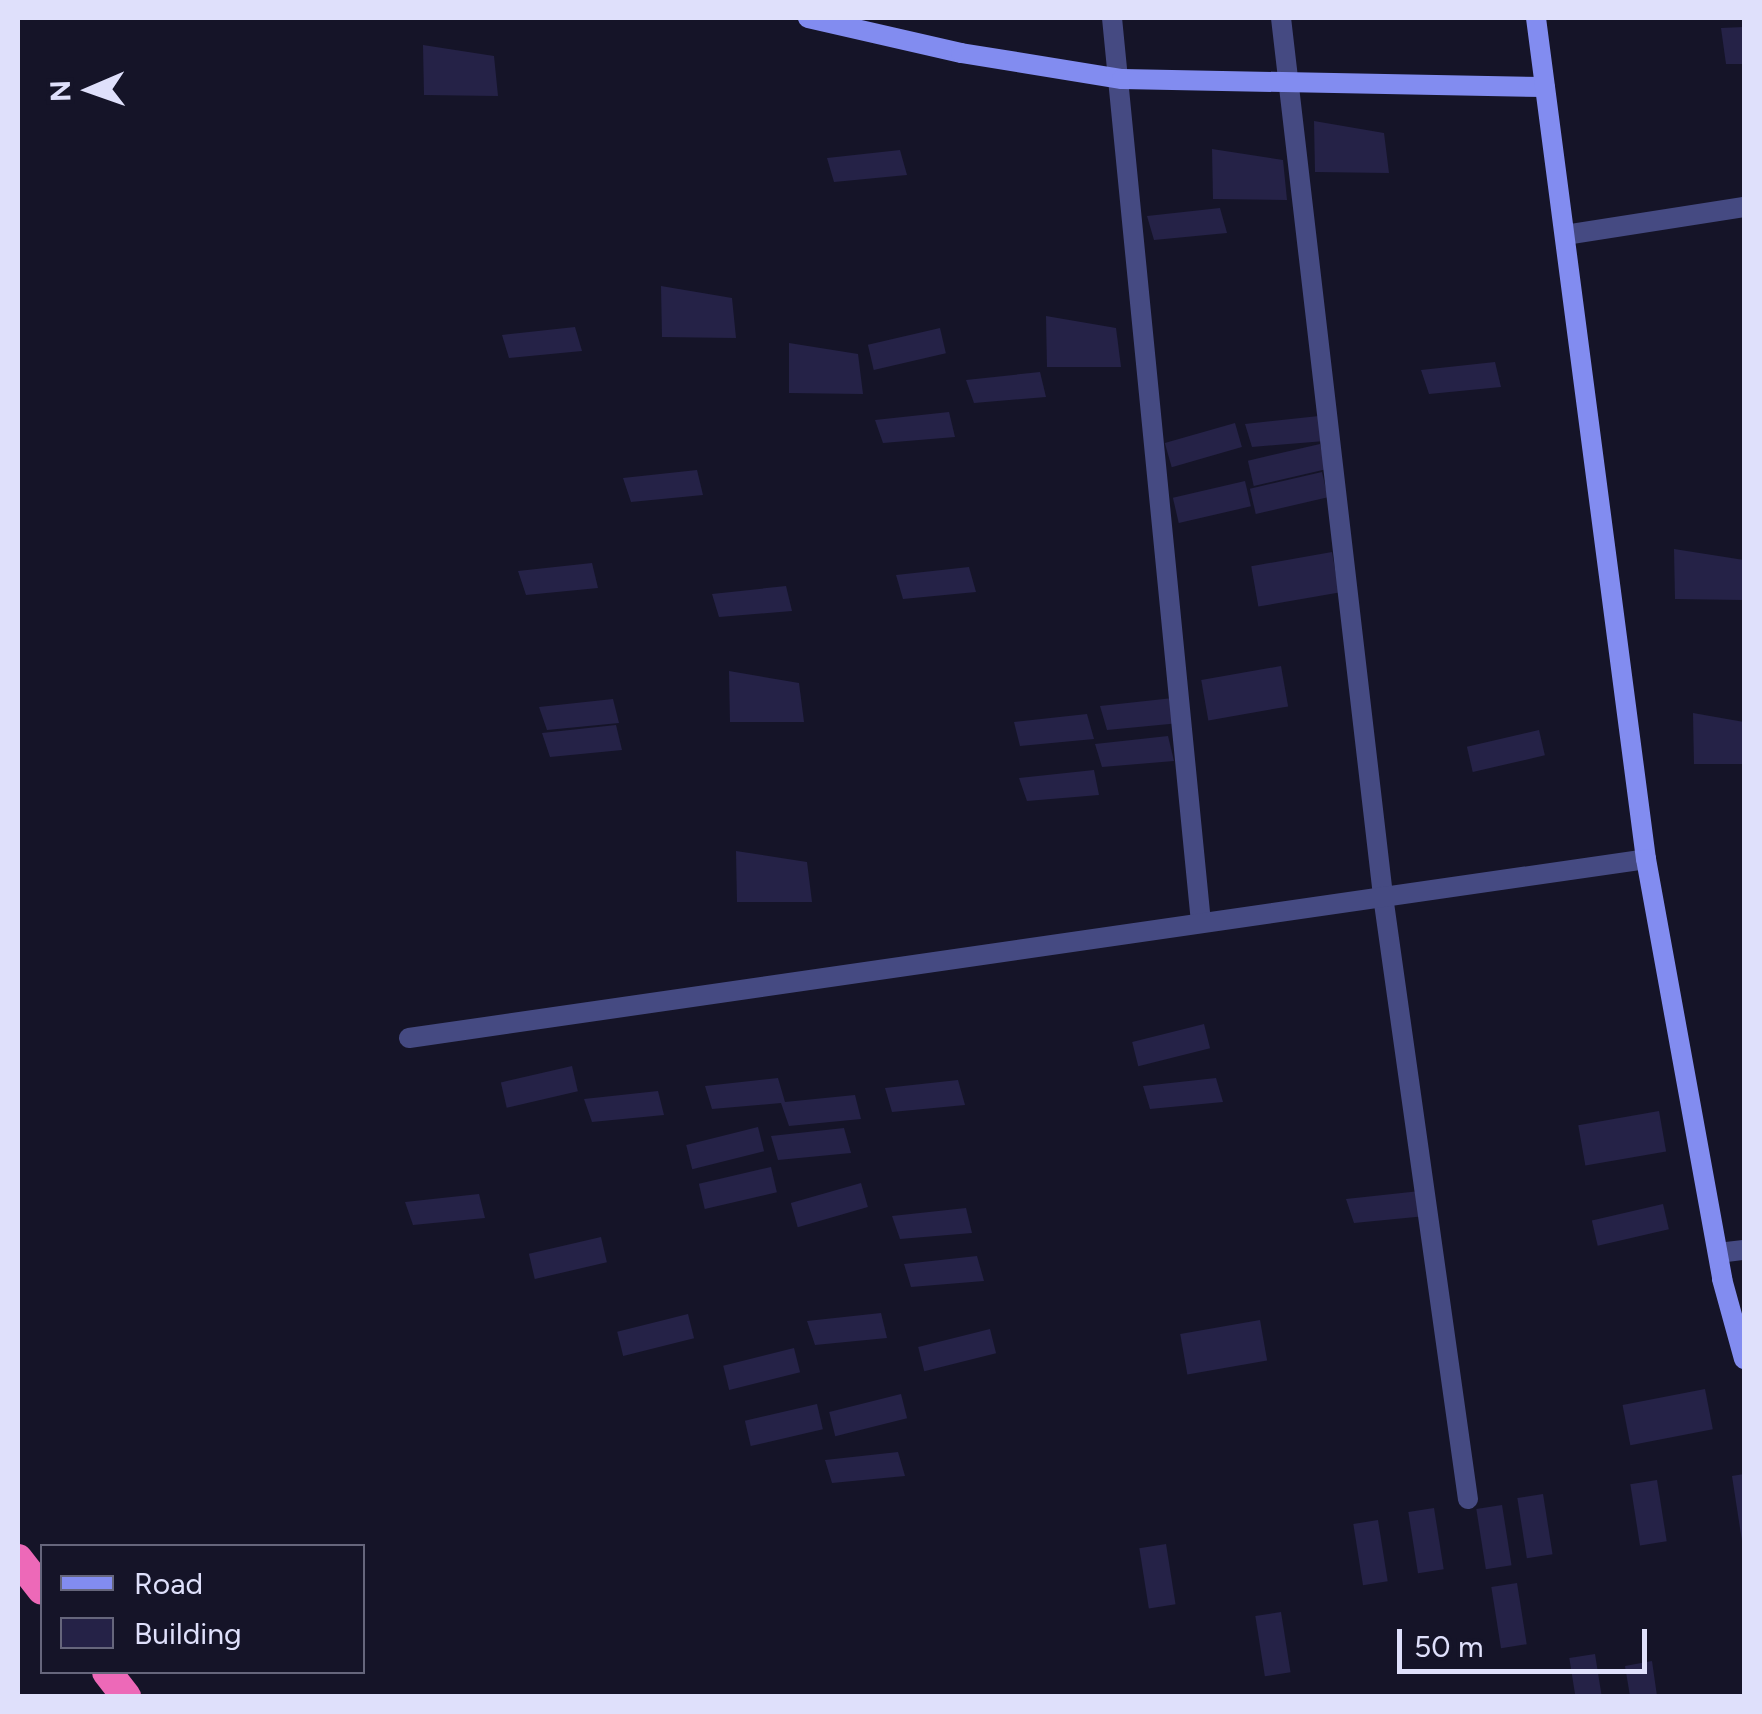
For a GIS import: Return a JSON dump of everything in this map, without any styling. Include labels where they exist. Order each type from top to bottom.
[{"type":"highway","points":[[18,1559],[40,1587]]},
{"type":"highway","points":[[108,1674],[126,1696]]},
{"type":"street","points":[[808,18],[961,53],[1122,79],[1545,87]]},
{"type":"street","points":[[1112,18],[1122,79],[1201,923]]},
{"type":"street","points":[[1282,18],[1286,84],[1383,896],[1468,1498]]},
{"type":"street","points":[[1536,18],[1646,858],[1718,1253],[1744,1359]]},
{"type":"street","points":[[1565,235],[1744,207]]},
{"type":"street","points":[[409,1038],[1646,858]]},
{"type":"street","points":[[1718,1253],[1744,1250]]},
{"type":"building","points":[[1744,27],[1744,64],[1726,64],[1721,28]]},
{"type":"building","points":[[423,45],[494,56],[498,96],[424,95]]},
{"type":"building","points":[[1314,121],[1384,133],[1389,173],[1315,172]]},
{"type":"building","points":[[1212,149],[1283,160],[1287,200],[1213,199]]},
{"type":"building","points":[[900,150],[907,175],[834,182],[827,158]]},
{"type":"building","points":[[1220,208],[1227,233],[1154,240],[1147,216]]},
{"type":"building","points":[[661,286],[732,298],[736,338],[662,337]]},
{"type":"building","points":[[1046,316],[1116,328],[1121,367],[1047,367]]},
{"type":"building","points":[[575,327],[582,351],[509,358],[502,335]]},
{"type":"building","points":[[940,328],[946,353],[874,370],[868,345]]},
{"type":"building","points":[[789,343],[858,354],[863,394],[789,393]]},
{"type":"building","points":[[1495,362],[1501,387],[1429,394],[1421,370]]},
{"type":"building","points":[[1040,372],[1046,397],[974,403],[966,380]]},
{"type":"building","points":[[949,412],[955,437],[883,443],[875,420]]},
{"type":"building","points":[[1319,416],[1325,441],[1252,447],[1245,424]]},
{"type":"building","points":[[1235,423],[1242,447],[1172,467],[1165,443]]},
{"type":"building","points":[[1320,444],[1326,469],[1254,486],[1248,461]]},
{"type":"building","points":[[697,470],[703,495],[631,502],[623,478]]},
{"type":"building","points":[[1322,472],[1328,497],[1256,514],[1250,489]]},
{"type":"building","points":[[1245,481],[1251,506],[1179,523],[1173,498]]},
{"type":"building","points":[[1674,549],[1744,560],[1744,600],[1675,599]]},
{"type":"building","points":[[1332,552],[1339,592],[1258,607],[1251,566]]},
{"type":"building","points":[[592,563],[598,588],[526,595],[518,571]]},
{"type":"building","points":[[969,567],[976,592],[903,599],[896,575]]},
{"type":"building","points":[[786,586],[792,611],[719,617],[712,594]]},
{"type":"building","points":[[1281,666],[1288,706],[1208,720],[1201,680]]},
{"type":"building","points":[[729,671],[799,683],[804,722],[730,722]]},
{"type":"building","points":[[1173,698],[1180,723],[1107,730],[1100,706]]},
{"type":"building","points":[[613,699],[619,723],[547,730],[539,707]]},
{"type":"building","points":[[1693,713],[1744,722],[1744,764],[1694,764]]},
{"type":"building","points":[[1087,714],[1094,739],[1020,746],[1014,722]]},
{"type":"building","points":[[616,725],[622,750],[550,757],[542,733]]},
{"type":"building","points":[[1539,730],[1545,755],[1473,772],[1467,747]]},
{"type":"building","points":[[1168,736],[1174,761],[1102,767],[1095,744]]},
{"type":"building","points":[[1094,770],[1099,795],[1027,801],[1019,778]]},
{"type":"building","points":[[736,851],[807,862],[812,902],[737,902]]},
{"type":"building","points":[[1204,1024],[1210,1048],[1138,1066],[1132,1042]]},
{"type":"building","points":[[572,1066],[578,1091],[507,1108],[501,1082]]},
{"type":"building","points":[[778,1078],[785,1102],[855,1095],[861,1119],[789,1126],[781,1103],[712,1109],[705,1086]]},
{"type":"building","points":[[1216,1078],[1223,1102],[1150,1109],[1143,1086]]},
{"type":"building","points":[[958,1080],[965,1105],[892,1112],[885,1088]]},
{"type":"building","points":[[658,1091],[664,1115],[592,1122],[584,1099]]},
{"type":"building","points":[[1659,1111],[1666,1151],[1585,1166],[1578,1125]]},
{"type":"building","points":[[758,1127],[764,1151],[692,1169],[686,1145]]},
{"type":"building","points":[[844,1128],[851,1153],[778,1160],[771,1136]]},
{"type":"building","points":[[771,1167],[777,1192],[705,1209],[699,1184]]},
{"type":"building","points":[[861,1183],[868,1207],[798,1227],[791,1203]]},
{"type":"building","points":[[1420,1191],[1426,1216],[1354,1223],[1346,1199]]},
{"type":"building","points":[[479,1194],[485,1218],[413,1225],[405,1202]]},
{"type":"building","points":[[1663,1204],[1669,1229],[1598,1246],[1592,1220]]},
{"type":"building","points":[[966,1208],[972,1233],[900,1239],[892,1216]]},
{"type":"building","points":[[601,1237],[607,1262],[535,1279],[529,1254]]},
{"type":"building","points":[[977,1256],[984,1281],[911,1287],[904,1264]]},
{"type":"building","points":[[881,1313],[887,1338],[815,1345],[807,1321]]},
{"type":"building","points":[[688,1314],[694,1338],[623,1356],[617,1332]]},
{"type":"building","points":[[1260,1320],[1267,1360],[1187,1374],[1180,1334]]},
{"type":"building","points":[[990,1329],[996,1353],[924,1371],[918,1347]]},
{"type":"building","points":[[794,1348],[800,1372],[729,1390],[723,1366]]},
{"type":"building","points":[[1705,1389],[1713,1429],[1630,1445],[1623,1405]]},
{"type":"building","points":[[901,1394],[907,1418],[835,1436],[829,1412]]},
{"type":"building","points":[[817,1404],[823,1429],[751,1446],[745,1421]]},
{"type":"building","points":[[898,1452],[905,1476],[832,1483],[825,1460]]},
{"type":"building","points":[[1744,1474],[1744,1541],[1742,1541],[1732,1476]]},
{"type":"building","points":[[1657,1480],[1667,1541],[1640,1545],[1630,1484]]},
{"type":"building","points":[[1543,1494],[1553,1554],[1527,1558],[1517,1498]]},
{"type":"building","points":[[1502,1505],[1512,1565],[1486,1569],[1476,1509]]},
{"type":"building","points":[[1434,1508],[1444,1569],[1418,1573],[1408,1512]]},
{"type":"building","points":[[1378,1520],[1388,1581],[1363,1585],[1353,1524]]},
{"type":"building","points":[[1166,1544],[1176,1604],[1149,1608],[1139,1548]]},
{"type":"building","points":[[1517,1583],[1527,1644],[1501,1648],[1491,1587]]},
{"type":"building","points":[[1281,1612],[1291,1672],[1265,1676],[1255,1616]]},
{"type":"building","points":[[1595,1654],[1602,1696],[1575,1696],[1569,1658]]},
{"type":"building","points":[[1652,1661],[1657,1696],[1630,1696],[1625,1666]]}]
